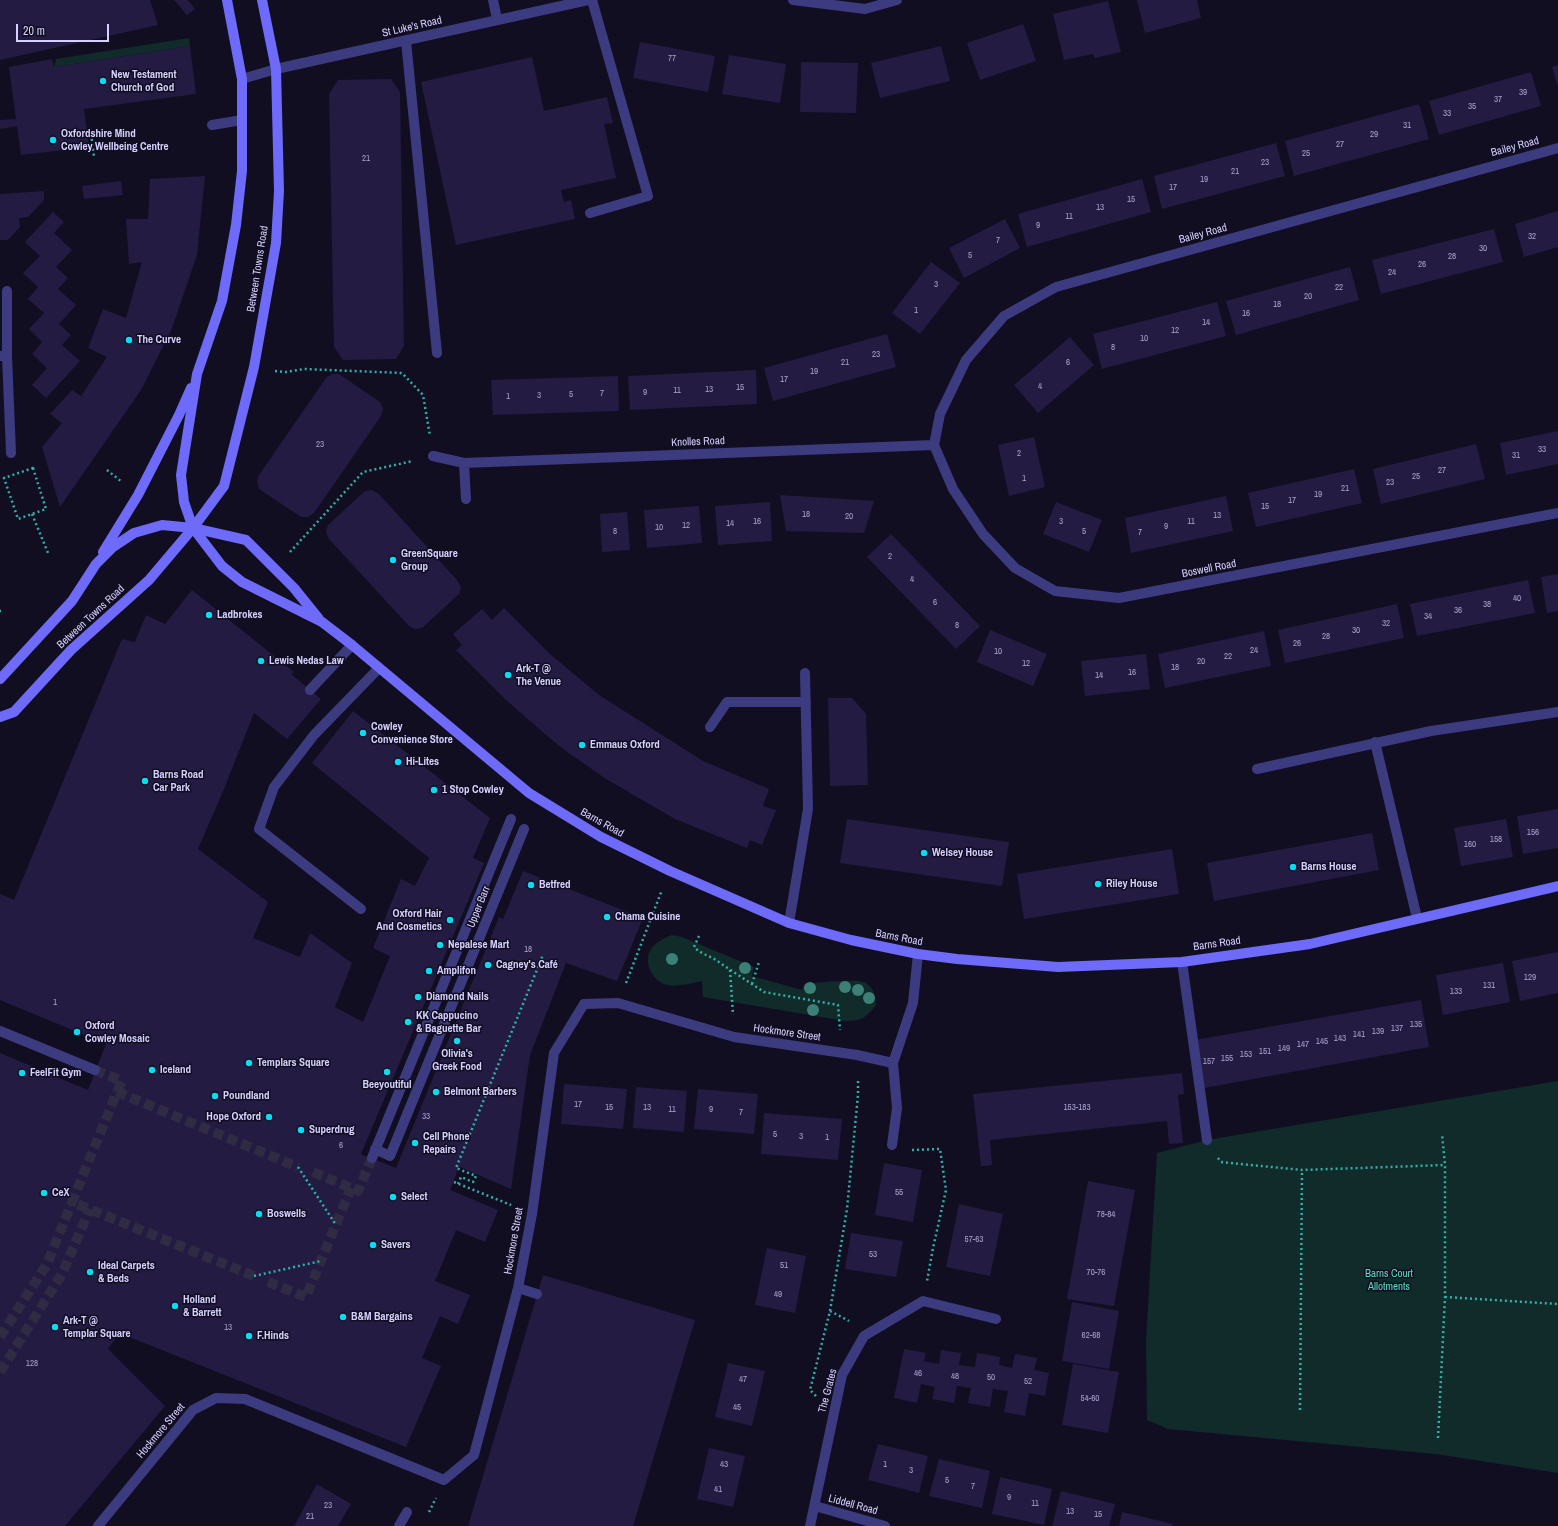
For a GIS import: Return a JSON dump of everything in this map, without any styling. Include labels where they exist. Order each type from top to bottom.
[{"type":"main road","points":[[96,564],[138,495],[180,415],[197,374],[222,301],[236,225],[242,170],[242,79],[227,0]]},
{"type":"main road","name":"Between Towns Road","points":[[0,717],[14,712],[72,650],[149,580],[193,528],[224,486],[254,368],[276,242],[279,191],[276,69],[262,0]]},
{"type":"main road","points":[[197,374],[181,475],[184,502],[193,528],[222,566],[242,582],[322,622]]},
{"type":"main road","name":"Between Towns Road","points":[[0,679],[72,601],[96,564],[113,547],[134,533],[162,525],[193,528]]},
{"type":"main road","points":[[193,528],[246,540],[294,588],[322,622]]},
{"type":"main road","name":"Barns Road","points":[[322,622],[352,644],[529,793],[601,837],[670,871],[789,923],[851,940],[918,954],[1058,968],[1182,962],[1310,944],[1558,886]]},
{"type":"street","points":[[493,0],[497,19]]},
{"type":"street","name":"St Luke's Road","points":[[242,79],[276,69],[588,0]]},
{"type":"street","points":[[590,213],[648,196],[592,0]]},
{"type":"street","points":[[793,0],[865,9],[897,0]]},
{"type":"street","points":[[406,41],[437,353]]},
{"type":"street","points":[[212,125],[242,120]]},
{"type":"street","name":"Bailey Road","points":[[934,445],[940,414],[966,360],[1004,316],[1056,287],[1558,148]]},
{"type":"street","points":[[7,291],[4,356],[10,453]]},
{"type":"street","name":"Knolles Road","points":[[433,456],[464,463],[934,445]]},
{"type":"street","name":"Boswell Road","points":[[934,445],[953,489],[983,534],[1015,568],[1055,591],[1119,598],[1558,513]]},
{"type":"street","points":[[464,463],[466,500]]},
{"type":"street","points":[[310,690],[352,644]]},
{"type":"street","points":[[361,909],[259,828],[274,787],[314,735],[379,668]]},
{"type":"street","points":[[789,923],[808,809],[805,673]]},
{"type":"street","points":[[710,727],[727,702],[806,702]]},
{"type":"street","points":[[1256,769],[1431,730],[1558,712]]},
{"type":"street","points":[[1376,742],[1417,918]]},
{"type":"street","name":"Upper Barr","points":[[511,819],[373,1154],[390,1156],[524,829]]},
{"type":"street","points":[[892,1145],[897,1108],[893,1063],[913,1003],[918,954]]},
{"type":"street","points":[[1182,962],[1207,1140]]},
{"type":"street","name":"Hockmore Street","points":[[98,1526],[193,1410],[216,1398],[245,1399],[444,1480],[474,1455],[518,1288],[532,1214],[554,1053],[584,1004],[618,1004],[734,1037],[841,1053],[893,1063]]},
{"type":"street","points":[[0,1031],[95,1070]]},
{"type":"street","points":[[518,1288],[537,1294]]},
{"type":"street","points":[[923,1301],[996,1319]]},
{"type":"street","name":"The Grates","points":[[810,1526],[842,1375],[864,1336],[923,1301]]},
{"type":"street","name":"Liddell Road","points":[[815,1506],[885,1526]]},
{"type":"street","points":[[399,1526],[407,1512]]},
{"type":"path","points":[[87,134],[91,133],[94,157]]},
{"type":"path","points":[[271,370],[286,372],[304,369],[402,373],[423,395],[433,456],[363,472],[290,552]]},
{"type":"path","points":[[33,468],[46,509],[32,514],[18,519],[4,478],[33,468]]},
{"type":"path","points":[[107,470],[123,483]]},
{"type":"path","points":[[32,514],[48,553]]},
{"type":"path","points":[[618,1004],[670,871]]},
{"type":"path","points":[[699,936],[694,947],[700,953],[714,957],[730,970],[764,992],[838,1005],[841,1053]]},
{"type":"path","points":[[458,1184],[461,1177],[473,1182],[476,1176],[456,1168],[543,955]]},
{"type":"path","points":[[752,984],[759,962]]},
{"type":"path","points":[[730,970],[734,1037]]},
{"type":"path","points":[[821,1349],[830,1311],[847,1209],[858,1095]]},
{"type":"path","points":[[1438,1438],[1445,1297],[1445,1165],[1442,1134]]},
{"type":"path","points":[[1207,1140],[1221,1162],[1302,1170],[1445,1165]]},
{"type":"path","points":[[892,1145],[915,1151],[940,1149],[946,1190],[923,1301]]},
{"type":"path","points":[[298,1167],[336,1225]]},
{"type":"path","points":[[1300,1410],[1302,1170]]},
{"type":"path","points":[[454,1182],[532,1214]]},
{"type":"path","points":[[254,1276],[321,1261]]},
{"type":"path","points":[[1445,1297],[1558,1304]]},
{"type":"path","points":[[427,1515],[436,1497]]},
{"type":"green space","points":[[189,38],[190,46],[54,67],[56,59]]},
{"type":"green space","points":[[672,935],[682,937],[754,967],[752,976],[802,990],[804,984],[846,981],[866,983],[871,987],[875,996],[876,1005],[863,1018],[845,1021],[703,997],[702,981],[681,985],[665,984],[652,974],[648,959],[651,949],[655,945]]},
{"type":"green space","name":"Barns Court Allotments","points":[[1558,1081],[1558,1473],[1436,1454],[1168,1429],[1147,1420],[1146,1340],[1157,1153],[1207,1140]]},
{"type":"building","points":[[0,0],[150,0],[158,25],[0,60]]},
{"type":"building","points":[[174,0],[188,0],[195,9],[187,15]]},
{"type":"building","points":[[1137,0],[1197,0],[1201,18],[1145,33]]},
{"type":"building","points":[[1108,1],[1121,52],[1095,58],[1093,54],[1064,60],[1053,14]]},
{"type":"building","points":[[1023,24],[1036,61],[980,80],[967,43]]},
{"type":"building","points":[[640,42],[715,56],[708,92],[633,78]]},
{"type":"building","name":"New Testament Church of God","points":[[190,46],[196,94],[84,109],[89,147],[21,155],[17,126],[0,129],[0,120],[16,119],[9,67],[52,59],[54,67]]},
{"type":"building","points":[[941,46],[950,81],[880,98],[871,63]]},
{"type":"building","points":[[729,55],[786,64],[780,103],[722,94]]},
{"type":"building","points":[[532,57],[544,111],[607,97],[613,123],[604,124],[616,178],[561,190],[564,202],[571,200],[575,219],[456,245],[421,82]]},
{"type":"building","points":[[801,62],[858,63],[856,113],[800,112]]},
{"type":"building","points":[[1558,65],[1558,87],[1552,67]]},
{"type":"building","points":[[1531,72],[1541,106],[1439,135],[1429,101]]},
{"type":"building","points":[[391,79],[400,92],[404,346],[396,359],[343,360],[334,347],[329,94],[338,80]]},
{"type":"building","points":[[1419,104],[1429,139],[1294,176],[1285,141]]},
{"type":"building","points":[[1276,143],[1285,176],[1162,209],[1154,176]]},
{"type":"building","name":"The Curve","points":[[205,176],[197,255],[171,331],[141,390],[60,507],[42,447],[62,423],[50,414],[72,390],[81,396],[107,357],[88,348],[103,309],[126,318],[142,262],[129,264],[126,219],[148,219],[150,179]]},
{"type":"building","points":[[1142,179],[1151,212],[1027,247],[1018,214]]},
{"type":"building","points":[[121,181],[123,195],[84,199],[82,186]]},
{"type":"building","points":[[44,191],[44,200],[28,217],[19,218],[20,227],[8,240],[0,240],[0,194]]},
{"type":"building","points":[[1558,211],[1558,247],[1524,257],[1515,224]]},
{"type":"building","points":[[53,212],[64,222],[54,233],[72,250],[56,267],[68,278],[58,289],[76,305],[59,324],[71,335],[62,345],[80,361],[46,398],[32,385],[47,368],[32,354],[42,342],[29,329],[44,313],[28,299],[38,287],[23,273],[40,256],[25,242]]},
{"type":"building","points":[[1005,219],[1020,248],[964,278],[949,248]]},
{"type":"building","points":[[1494,229],[1503,262],[1381,294],[1372,260]]},
{"type":"building","points":[[931,262],[960,283],[920,334],[892,313]]},
{"type":"building","points":[[1350,267],[1359,300],[1236,335],[1226,301]]},
{"type":"building","points":[[1217,302],[1226,336],[1102,369],[1093,334]]},
{"type":"building","points":[[887,334],[896,367],[773,401],[764,368]]},
{"type":"building","points":[[1070,337],[1094,365],[1038,413],[1014,385]]},
{"type":"building","points":[[756,370],[757,404],[630,410],[628,376]]},
{"type":"building","points":[[332,374],[339,374],[380,402],[383,409],[381,416],[314,513],[308,517],[301,517],[259,489],[257,482],[259,475],[326,378]]},
{"type":"building","points":[[618,376],[619,411],[493,415],[491,380]]},
{"type":"building","points":[[1558,431],[1558,464],[1506,475],[1500,443]]},
{"type":"building","points":[[1034,437],[1045,487],[1009,496],[998,445]]},
{"type":"building","points":[[1476,444],[1485,479],[1381,504],[1373,469]]},
{"type":"building","points":[[1354,469],[1362,503],[1256,527],[1248,493]]},
{"type":"building","name":"GreenSquare Group","points":[[372,490],[379,494],[457,580],[461,587],[459,594],[422,628],[415,629],[409,626],[329,539],[326,532],[328,525],[365,491]]},
{"type":"building","points":[[780,495],[874,501],[864,533],[786,531]]},
{"type":"building","points":[[1226,496],[1233,531],[1131,553],[1125,518]]},
{"type":"building","points":[[770,502],[772,541],[718,545],[715,506]]},
{"type":"building","points":[[1056,502],[1102,520],[1089,552],[1043,534]]},
{"type":"building","points":[[699,506],[702,543],[647,548],[644,510]]},
{"type":"building","points":[[627,512],[630,550],[602,552],[600,514]]},
{"type":"building","points":[[891,534],[980,626],[956,649],[867,557]]},
{"type":"building","points":[[1558,574],[1558,611],[1547,613],[1541,577]]},
{"type":"building","points":[[1528,580],[1535,613],[1417,636],[1410,604]]},
{"type":"building","name":"Templars Square","points":[[192,590],[294,672],[291,674],[321,699],[287,739],[254,713],[198,849],[268,902],[253,938],[300,957],[310,933],[352,963],[335,1007],[363,1022],[390,956],[373,948],[401,879],[415,886],[429,858],[312,763],[353,711],[490,818],[473,858],[484,863],[361,1154],[396,1168],[499,917],[503,919],[523,871],[643,918],[617,981],[566,963],[530,1055],[511,1189],[460,1167],[458,1169],[450,1190],[498,1210],[485,1242],[456,1230],[435,1281],[470,1295],[458,1324],[440,1316],[422,1358],[441,1366],[406,1447],[119,1333],[108,1349],[165,1406],[65,1526],[0,1526],[0,1053],[88,1090],[106,1044],[0,1000],[0,894],[14,900],[122,639],[135,642],[146,615],[165,624]]},
{"type":"building","points":[[1397,604],[1404,638],[1285,663],[1278,630]]},
{"type":"building","points":[[504,608],[550,654],[599,695],[703,761],[769,789],[763,806],[776,810],[762,845],[750,840],[747,848],[675,819],[606,779],[559,746],[506,700],[456,650],[462,645],[453,634],[482,609],[492,620]]},
{"type":"building","points":[[990,630],[1047,654],[1033,686],[977,662]]},
{"type":"building","points":[[1264,631],[1271,666],[1165,688],[1158,654]]},
{"type":"building","points":[[1146,654],[1150,689],[1085,696],[1081,661]]},
{"type":"building","points":[[828,698],[852,698],[866,714],[868,785],[830,786]]},
{"type":"building","points":[[1558,809],[1558,848],[1523,854],[1517,816]]},
{"type":"building","name":"Welsey House","points":[[847,819],[1009,842],[1002,886],[840,863]]},
{"type":"building","points":[[1506,819],[1513,857],[1461,866],[1454,828]]},
{"type":"building","name":"Barns House","points":[[1372,833],[1379,870],[1214,901],[1207,863]]},
{"type":"building","name":"Riley House","points":[[1172,849],[1179,894],[1024,919],[1017,874]]},
{"type":"building","points":[[1558,952],[1558,993],[1520,1001],[1512,961]]},
{"type":"building","points":[[1503,963],[1510,1002],[1443,1015],[1436,975]]},
{"type":"building","points":[[1421,1000],[1429,1047],[1204,1088],[1195,1040]]},
{"type":"building","points":[[1182,1073],[1184,1094],[1178,1095],[1183,1143],[1169,1144],[1167,1121],[990,1140],[992,1165],[981,1166],[973,1094]]},
{"type":"building","points":[[564,1084],[627,1089],[623,1129],[561,1124]]},
{"type":"building","points":[[636,1087],[687,1091],[684,1132],[633,1128]]},
{"type":"building","points":[[698,1089],[758,1094],[754,1134],[694,1129]]},
{"type":"building","points":[[764,1113],[842,1119],[838,1160],[761,1154]]},
{"type":"building","points":[[884,1163],[922,1170],[913,1222],[875,1215]]},
{"type":"building","points":[[1088,1181],[1135,1190],[1114,1306],[1067,1299]]},
{"type":"building","points":[[959,1204],[1003,1214],[990,1276],[946,1267]]},
{"type":"building","points":[[851,1233],[903,1241],[896,1277],[845,1269]]},
{"type":"building","points":[[767,1248],[806,1256],[795,1313],[755,1305]]},
{"type":"building","points":[[543,1275],[695,1320],[633,1526],[468,1526]]},
{"type":"building","points":[[1072,1302],[1119,1311],[1109,1369],[1062,1361]]},
{"type":"building","points":[[904,1349],[926,1353],[924,1361],[939,1364],[941,1350],[961,1353],[959,1365],[975,1367],[977,1353],[1000,1357],[999,1365],[1012,1368],[1015,1354],[1037,1358],[1034,1370],[1049,1373],[1045,1396],[1029,1393],[1025,1416],[1004,1412],[1008,1391],[993,1389],[990,1407],[968,1403],[971,1388],[957,1386],[954,1403],[932,1399],[935,1387],[921,1384],[917,1403],[894,1398]]},
{"type":"building","points":[[728,1363],[765,1371],[752,1426],[715,1417]]},
{"type":"building","points":[[1073,1364],[1119,1372],[1108,1433],[1062,1425]]},
{"type":"building","points":[[878,1444],[928,1456],[919,1493],[868,1480]]},
{"type":"building","points":[[709,1448],[745,1456],[733,1507],[697,1499]]},
{"type":"building","points":[[939,1459],[990,1471],[982,1508],[929,1496]]},
{"type":"building","points":[[1000,1477],[1052,1489],[1044,1525],[992,1514]]},
{"type":"building","points":[[317,1484],[351,1504],[338,1526],[294,1526]]},
{"type":"building","points":[[1061,1491],[1115,1504],[1109,1526],[1052,1526]]},
{"type":"building","points":[[1122,1512],[1173,1524],[1172,1526],[1119,1526]]},
{"type":"tunnel","points":[[95,1070],[122,1081],[117,1092]]},
{"type":"tunnel","points":[[254,1276],[72,1202],[117,1092],[298,1167]]},
{"type":"tunnel","points":[[313,1172],[358,1191],[372,1158]]},
{"type":"tunnel","points":[[268,1282],[306,1297],[351,1188]]},
{"type":"tunnel","points":[[0,1337],[47,1264],[72,1202]]},
{"type":"tunnel","points":[[0,1372],[62,1274],[90,1209]]},
{"type":"place","name":"New Testament Church of God","points":[[103,81]]},
{"type":"place","name":"Oxfordshire Mind Cowley Wellbeing Centre","points":[[53,140]]},
{"type":"place","name":"The Curve","points":[[129,340]]},
{"type":"place","name":"GreenSquare Group","points":[[393,560]]},
{"type":"place","name":"Ladbrokes","points":[[209,615]]},
{"type":"place","name":"Lewis Nedas Law","points":[[261,661]]},
{"type":"place","name":"Ark-T @ The Venue","points":[[508,675]]},
{"type":"place","name":"Cowley Convenience Store","points":[[363,733]]},
{"type":"place","name":"Emmaus Oxford","points":[[582,745]]},
{"type":"place","name":"Hi-Lites","points":[[398,762]]},
{"type":"place","name":"Barns Road Car Park","points":[[145,781]]},
{"type":"place","name":"1 Stop Cowley","points":[[434,790]]},
{"type":"place","name":"Welsey House","points":[[924,853]]},
{"type":"place","name":"Barns House","points":[[1293,867]]},
{"type":"place","name":"Riley House","points":[[1098,884]]},
{"type":"place","name":"Betfred","points":[[531,885]]},
{"type":"place","name":"Chama Cuisine","points":[[607,917]]},
{"type":"place","name":"Oxford Hair And Cosmetics","points":[[450,920]]},
{"type":"place","name":"Nepalese Mart","points":[[440,945]]},
{"type":"place","name":"Cagney's Café","points":[[488,965]]},
{"type":"place","name":"Amplifon","points":[[429,971]]},
{"type":"place","name":"Diamond Nails","points":[[418,997]]},
{"type":"place","name":"KK Cappucino & Baguette Bar","points":[[408,1022]]},
{"type":"place","name":"Oxford Cowley Mosaic","points":[[77,1032]]},
{"type":"place","name":"Olivia's Greek Food","points":[[457,1041]]},
{"type":"place","name":"Templars Square","points":[[249,1063]]},
{"type":"place","name":"Iceland","points":[[152,1070]]},
{"type":"place","name":"Beeyoutiful","points":[[387,1072]]},
{"type":"place","name":"FeelFit Gym","points":[[22,1073]]},
{"type":"place","name":"Belmont Barbers","points":[[436,1092]]},
{"type":"place","name":"Poundland","points":[[215,1096]]},
{"type":"place","name":"Hope Oxford","points":[[269,1117]]},
{"type":"place","name":"Superdrug","points":[[301,1130]]},
{"type":"place","name":"Cell Phone Repairs","points":[[415,1143]]},
{"type":"place","name":"CeX","points":[[44,1193]]},
{"type":"place","name":"Select","points":[[393,1197]]},
{"type":"place","name":"Boswells","points":[[259,1214]]},
{"type":"place","name":"Savers","points":[[373,1245]]},
{"type":"place","name":"Ideal Carpets & Beds","points":[[90,1272]]},
{"type":"place","name":"Holland & Barrett","points":[[175,1306]]},
{"type":"place","name":"B&M Bargains","points":[[343,1317]]},
{"type":"place","name":"Ark-T @ Templar Square","points":[[55,1327]]},
{"type":"place","name":"F.Hinds","points":[[249,1336]]}]
